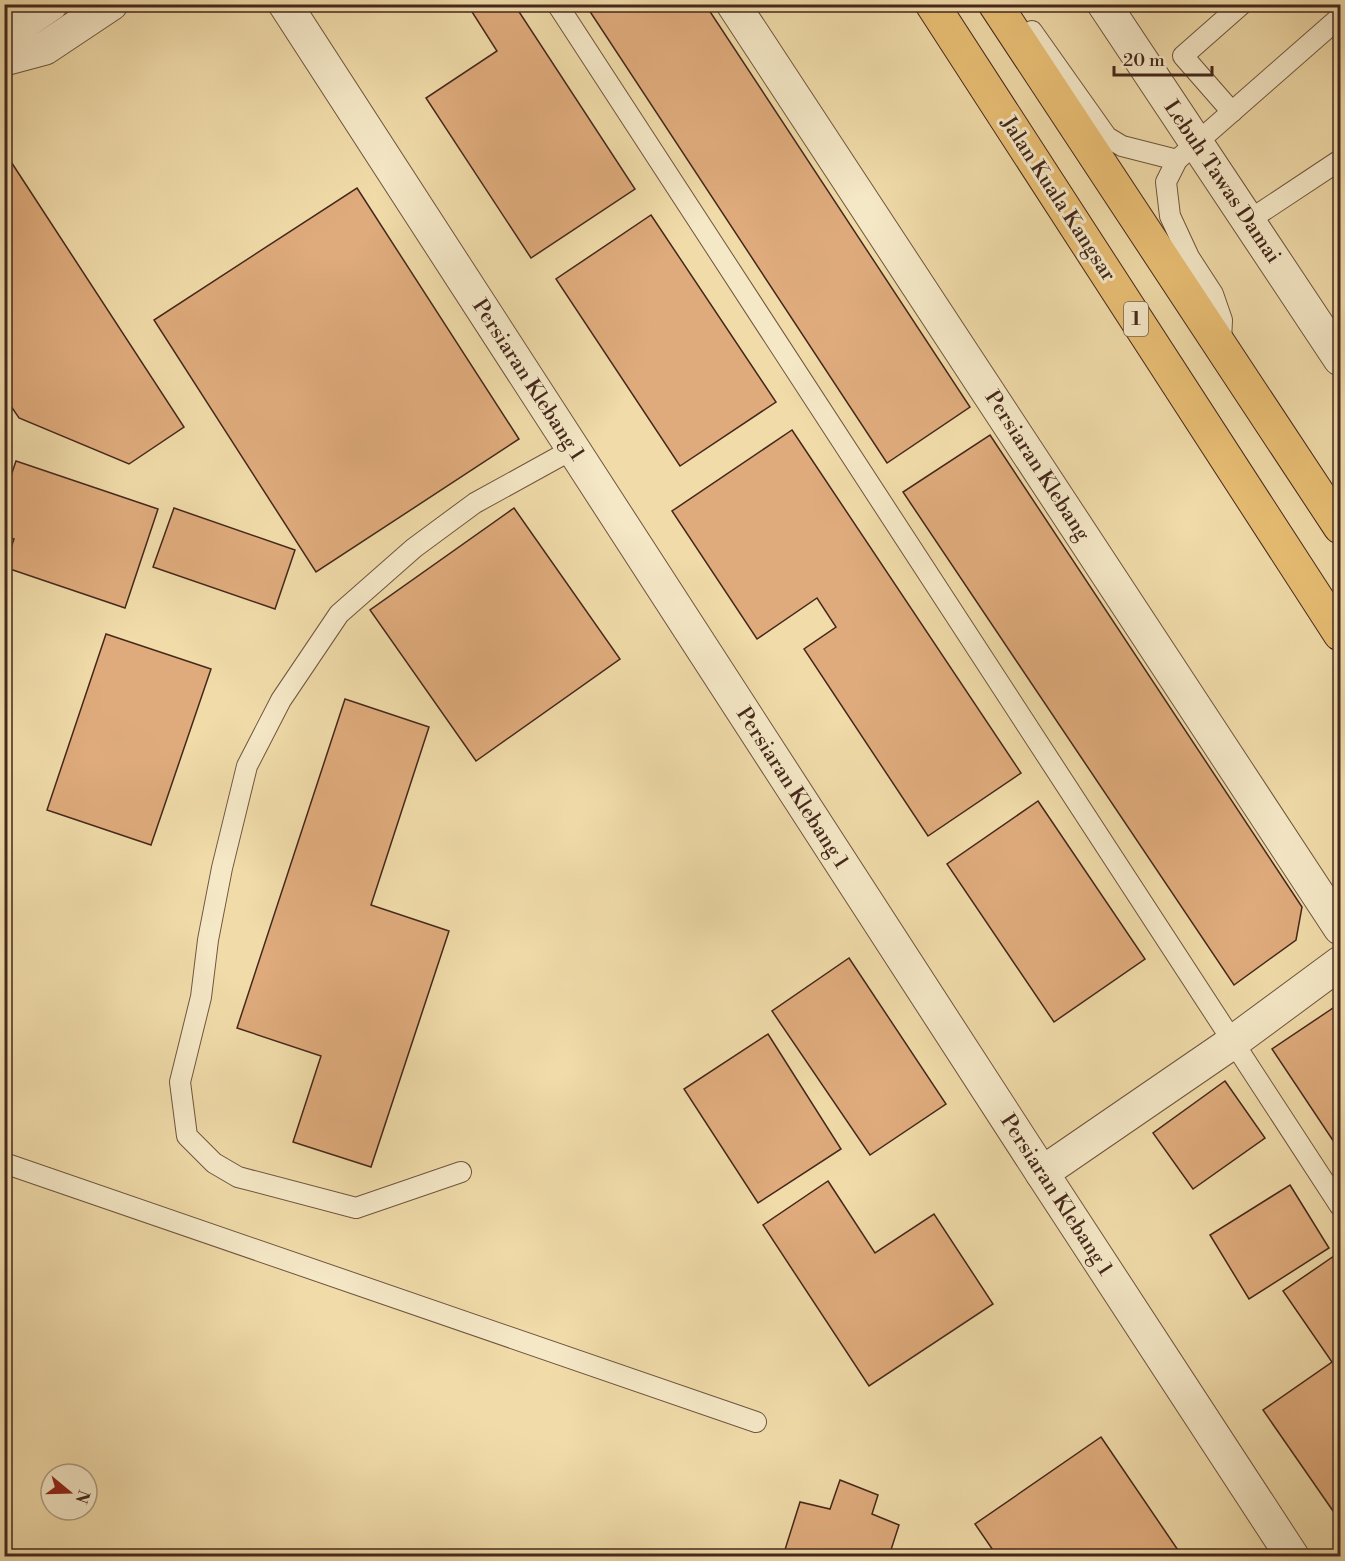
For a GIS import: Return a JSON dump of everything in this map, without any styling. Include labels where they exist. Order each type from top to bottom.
[{"type":"highway","name":"Jalan Kuala Kangsar","points":[[932,4],[1341,634]]},
{"type":"highway","points":[[997,7],[1341,527]]},
{"type":"street","points":[[6,58],[26,21],[51,4]]},
{"type":"street","points":[[6,58],[45,48],[111,4]]},
{"type":"street","name":"Persiaran Klebang","points":[[733,4],[1341,928]]},
{"type":"street","name":"Lebuh Tawas Damai","points":[[1104,4],[1186,152],[1248,221],[1341,359]]},
{"type":"street","name":"Persiaran Klebang 1","points":[[298,9],[573,449],[1292,1557]]},
{"type":"street","points":[[1042,1173],[1233,1042],[1341,963]]},
{"type":"lane","points":[[557,4],[1341,1206]]},
{"type":"lane","points":[[1232,112],[1183,56],[1242,4]]},
{"type":"lane","points":[[997,7],[1019,14],[1027,22],[1107,137],[1122,146],[1186,152]]},
{"type":"lane","points":[[1221,346],[1222,320],[1214,294],[1189,256],[1170,216],[1166,182],[1186,152],[1341,17]]},
{"type":"lane","points":[[1248,221],[1341,160]]},
{"type":"lane","points":[[460,1172],[356,1208],[238,1177],[214,1163],[187,1136],[180,1082],[201,997],[208,940],[222,868],[248,766],[281,700],[339,614],[414,548],[475,503],[573,449]]},
{"type":"lane","points":[[4,1163],[756,1422]]},
{"type":"building","points":[[467,4],[514,4],[635,189],[531,258],[426,98],[497,51]]},
{"type":"building","points":[[585,4],[705,4],[970,407],[887,463]]},
{"type":"building","points":[[4,151],[184,427],[129,464],[19,418],[4,396]]},
{"type":"building","points":[[357,188],[519,439],[316,572],[154,320]]},
{"type":"building","points":[[651,215],[776,402],[680,466],[556,279]]},
{"type":"building","points":[[792,430],[1021,773],[928,836],[804,649],[836,627],[817,598],[757,639],[672,511]]},
{"type":"building","points":[[990,435],[1302,907],[1296,940],[1234,985],[903,492]]},
{"type":"building","points":[[16,461],[158,509],[125,608],[4,567],[14,539],[4,536],[4,496]]},
{"type":"building","points":[[174,508],[295,550],[275,609],[153,567]]},
{"type":"building","points":[[514,508],[620,659],[476,761],[370,610]]},
{"type":"building","points":[[106,634],[211,669],[151,845],[47,810]]},
{"type":"building","points":[[345,699],[429,727],[371,905],[449,931],[371,1167],[293,1142],[321,1056],[237,1028]]},
{"type":"building","points":[[1038,801],[1145,959],[1054,1022],[947,864]]},
{"type":"building","points":[[849,958],[946,1104],[870,1155],[772,1011]]},
{"type":"building","points":[[1336,1006],[1340,1007],[1340,1151],[1272,1049]]},
{"type":"building","points":[[768,1034],[841,1149],[758,1203],[684,1089]]},
{"type":"building","points":[[1225,1081],[1265,1138],[1193,1189],[1153,1133]]},
{"type":"building","points":[[828,1181],[875,1253],[934,1214],[993,1304],[869,1386],[763,1225]]},
{"type":"building","points":[[1290,1185],[1329,1248],[1249,1299],[1210,1235]]},
{"type":"building","points":[[1334,1256],[1340,1266],[1340,1521],[1263,1410],[1332,1362],[1283,1291]]},
{"type":"building","points":[[1101,1437],[1182,1556],[997,1556],[975,1524]]},
{"type":"building","points":[[840,1480],[878,1495],[872,1514],[899,1525],[889,1556],[783,1556],[800,1502],[830,1509]]}]
